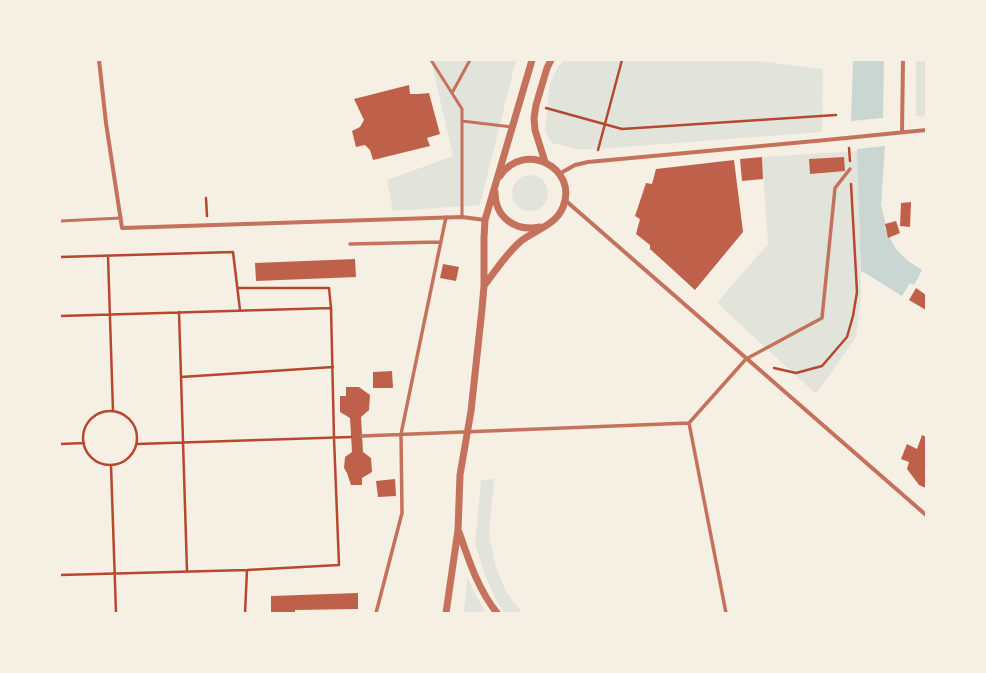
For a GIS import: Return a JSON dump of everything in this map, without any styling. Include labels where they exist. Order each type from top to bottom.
[{"type":"street","points":[[99,60],[106,123],[122,228],[446,217],[462,217],[485,220]]},
{"type":"street","points":[[445,613],[458,530],[460,474],[471,411],[484,286],[485,220],[532,60]]},
{"type":"street","points":[[545,162],[535,130],[534,118],[536,105],[547,68],[551,60]]},
{"type":"street","points":[[902,132],[903,60]]},
{"type":"street","points":[[559,174],[582,163],[926,130]]},
{"type":"street","points":[[484,286],[506,255],[522,240],[557,216],[563,207],[565,200],[563,182],[559,174],[545,162],[536,159],[518,161],[510,165],[498,179]]},
{"type":"street","points":[[362,436],[689,422],[746,359],[822,318],[835,188],[850,169]]},
{"type":"street","points":[[495,188],[497,206],[508,221],[515,226],[524,228],[534,229],[542,227]]},
{"type":"street","points":[[565,200],[926,515]]},
{"type":"street","points":[[376,613],[402,514],[401,434],[446,217]]},
{"type":"street","points":[[350,244],[440,242]]},
{"type":"street","points":[[689,422],[726,613]]},
{"type":"street","points":[[458,530],[479,585],[486,599],[497,613]]},
{"type":"lane","points":[[432,60],[462,109],[462,217]]},
{"type":"lane","points":[[452,93],[470,60]]},
{"type":"lane","points":[[462,121],[513,127]]},
{"type":"lane","points":[[60,221],[121,218]]},
{"type":"path","points":[[599,161],[598,152],[622,60]]},
{"type":"path","points":[[536,105],[622,129],[836,115]]},
{"type":"path","points":[[206,198],[208,226]]},
{"type":"path","points":[[60,257],[233,252],[240,310]]},
{"type":"path","points":[[108,256],[113,411]]},
{"type":"path","points":[[60,575],[247,570],[339,565],[334,438],[332,308],[329,288],[238,288]]},
{"type":"path","points":[[60,316],[332,308]]},
{"type":"path","points":[[179,312],[187,571]]},
{"type":"path","points":[[181,376],[333,367]]},
{"type":"path","points":[[113,411],[127,416],[136,429],[138,436],[134,452],[128,459],[120,464],[111,465],[96,461],[86,450],[84,434],[90,420],[104,412],[113,411]]},
{"type":"path","points":[[137,444],[351,437]]},
{"type":"path","points":[[60,444],[84,443]]},
{"type":"path","points":[[111,465],[116,613]]},
{"type":"path","points":[[245,613],[247,570]]},
{"type":"shaded area","points":[[431,60],[516,60],[480,205],[393,211],[387,180],[453,156]]},
{"type":"shaded area","points":[[564,60],[750,60],[823,69],[822,132],[598,149],[576,149],[552,143],[545,131],[550,83],[558,67]]},
{"type":"shaded area","points":[[853,60],[884,60],[883,118],[851,121]]},
{"type":"shaded area","points":[[916,60],[926,60],[926,117],[916,116]]},
{"type":"shaded area","points":[[885,146],[881,205],[886,226],[884,227],[896,249],[908,261],[922,270],[914,285],[910,283],[902,296],[862,271],[861,273],[857,149]]},
{"type":"shaded area","points":[[858,151],[861,296],[856,337],[816,394],[717,303],[768,244],[762,157]]},
{"type":"shaded area","points":[[534,175],[543,180],[547,186],[547,200],[543,206],[534,211],[526,211],[517,206],[513,200],[512,189],[517,180],[523,176]]},
{"type":"shaded area","points":[[494,479],[489,535],[496,568],[507,593],[522,613],[505,613],[496,600],[484,573],[475,543],[481,480]]},
{"type":"shaded area","points":[[467,576],[486,613],[463,613],[466,598]]},
{"type":"building","points":[[409,85],[410,94],[429,93],[440,134],[427,138],[430,146],[373,160],[370,150],[365,145],[356,147],[352,131],[360,127],[364,120],[354,99]]},
{"type":"building","points":[[762,157],[763,179],[742,181],[740,159]]},
{"type":"building","points":[[844,157],[845,171],[810,174],[809,159]]},
{"type":"building","points":[[734,160],[743,232],[695,290],[650,249],[650,245],[636,234],[640,219],[635,216],[646,183],[652,184],[656,169]]},
{"type":"building","points":[[911,202],[910,227],[900,226],[901,203]]},
{"type":"building","points":[[896,221],[900,233],[888,238],[885,224]]},
{"type":"building","points":[[355,259],[356,277],[256,281],[255,263]]},
{"type":"building","points":[[443,264],[459,267],[456,281],[440,278]]},
{"type":"building","points":[[916,288],[926,295],[926,310],[909,300]]},
{"type":"building","points":[[392,371],[393,388],[373,388],[373,372]]},
{"type":"building","points":[[346,387],[359,387],[370,395],[369,410],[361,417],[363,452],[371,458],[372,472],[362,478],[362,485],[351,485],[344,468],[345,457],[352,452],[350,418],[340,412],[340,396],[346,396]]},
{"type":"building","points":[[922,435],[926,437],[926,488],[919,485],[907,469],[909,462],[901,459],[907,444],[917,449]]},
{"type":"building","points":[[395,479],[396,496],[378,497],[376,481]]},
{"type":"building","points":[[358,593],[358,609],[295,610],[295,613],[271,612],[271,596]]}]
